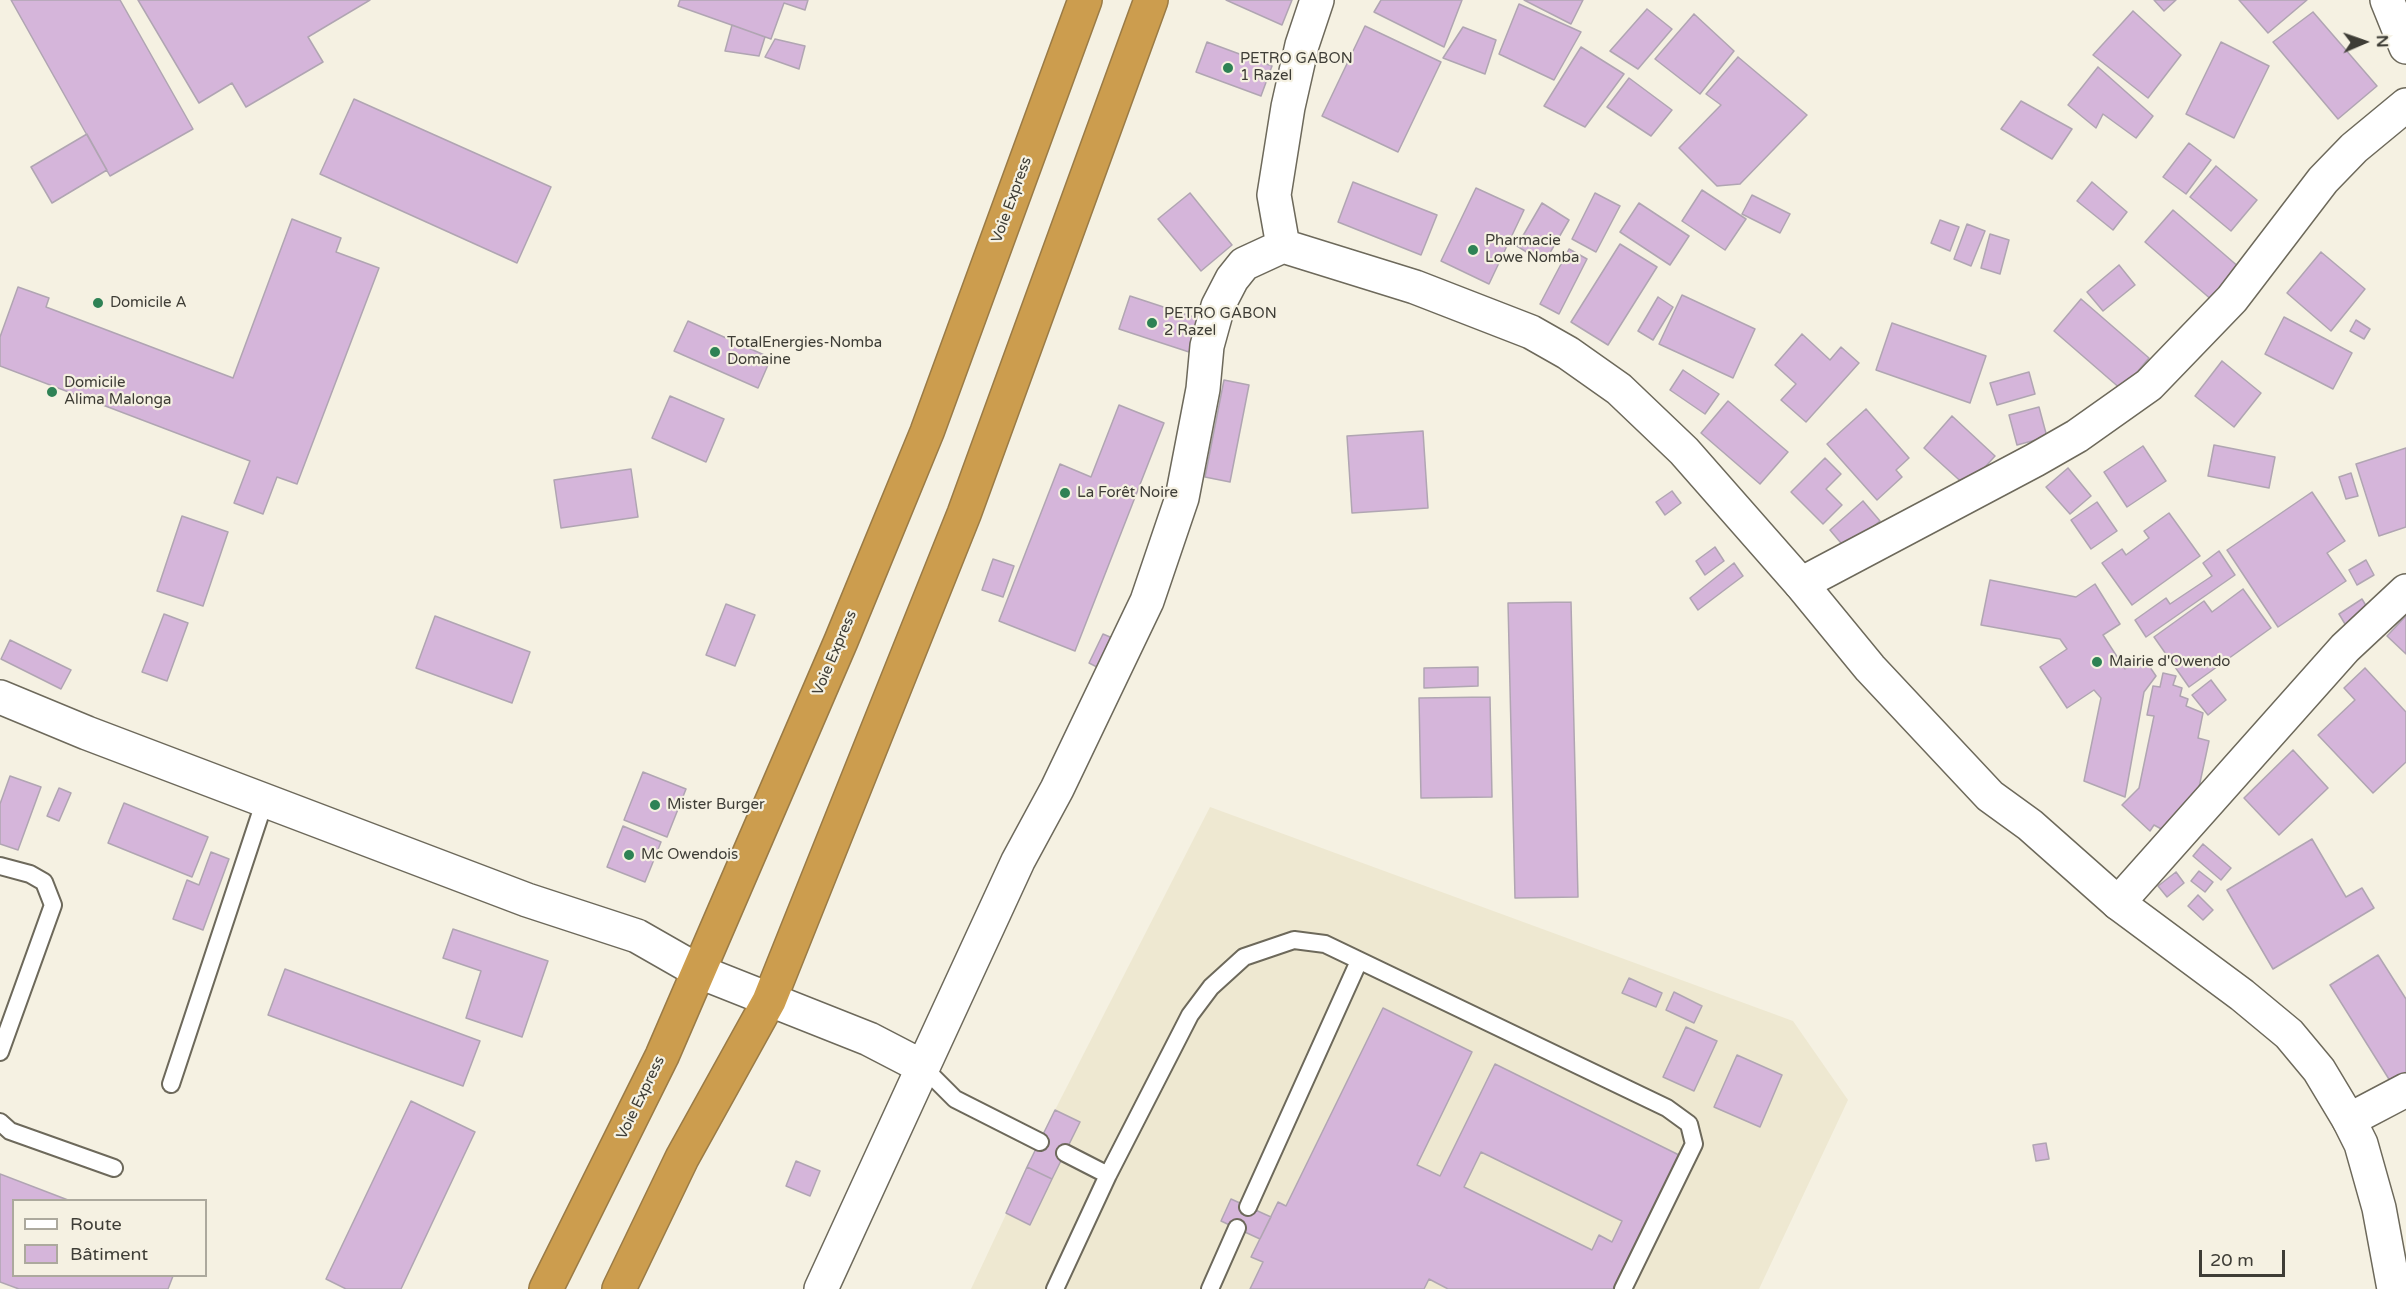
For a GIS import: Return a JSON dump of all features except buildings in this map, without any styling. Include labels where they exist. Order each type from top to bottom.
[{"type":"highway","name":"Voie Express","points":[[546,1289],[662,1056],[700,972],[927,432],[1085,0]]},
{"type":"highway","points":[[619,1289],[682,1158],[769,1001],[964,514],[1151,0]]},
{"type":"street","points":[[1283,246],[1274,195],[1288,107],[1302,45],[1317,0]]},
{"type":"street","points":[[2387,0],[2406,47]]},
{"type":"street","points":[[1801,584],[2077,436],[2149,385],[2232,298],[2323,180],[2354,148],[2406,105]]},
{"type":"street","points":[[821,1289],[1018,861],[1057,789],[1147,601],[1182,498],[1203,390],[1207,346],[1218,306],[1232,279],[1244,264],[1283,246],[1472,308],[1530,332],[1568,352],[1619,389],[1684,451],[1801,584],[1870,668],[1990,796],[2030,825],[2118,903],[2242,995],[2289,1034],[2319,1070],[2349,1120],[2371,1176],[2394,1289]]},
{"type":"street","points":[[2118,903],[2345,648],[2406,591]]},
{"type":"street","points":[[0,697],[87,733],[527,900],[637,936],[700,972],[869,1039],[923,1067]]},
{"type":"street","points":[[2349,1120],[2406,1090]]},
{"type":"lane","points":[[171,1084],[265,800]]},
{"type":"lane","points":[[0,866],[30,874],[44,882],[53,905],[0,1052]]},
{"type":"lane","points":[[1055,1289],[1108,1175],[1190,1015],[1211,987],[1245,957],[1294,940],[1325,944],[1667,1108],[1689,1124],[1694,1144],[1623,1289]]},
{"type":"lane","points":[[1248,1207],[1359,961]]},
{"type":"lane","points":[[923,1067],[955,1099],[1040,1142]]},
{"type":"lane","points":[[0,1122],[10,1131],[114,1168]]},
{"type":"lane","points":[[1065,1153],[1108,1175]]},
{"type":"lane","points":[[1210,1289],[1238,1228]]},
{"type":"shaded area","points":[[1210,807],[1793,1021],[1848,1100],[1759,1289],[971,1289],[1055,1110]]},
{"type":"place","name":"PETRO GABON 1 Razel","points":[[1228,68]]},
{"type":"place","name":"Pharmacie Lowe Nomba","points":[[1473,250]]},
{"type":"place","name":"Domicile A","points":[[98,303]]},
{"type":"place","name":"PETRO GABON 2 Razel","points":[[1152,323]]},
{"type":"place","name":"TotalEnergies-Nomba Domaine","points":[[715,352]]},
{"type":"place","name":"Domicile Alima Malonga","points":[[52,392]]},
{"type":"place","name":"La Forêt Noire","points":[[1065,493]]},
{"type":"place","name":"Mairie d'Owendo","points":[[2097,662]]},
{"type":"place","name":"Mister Burger","points":[[655,805]]},
{"type":"place","name":"Mc Owendois","points":[[629,855]]}]
